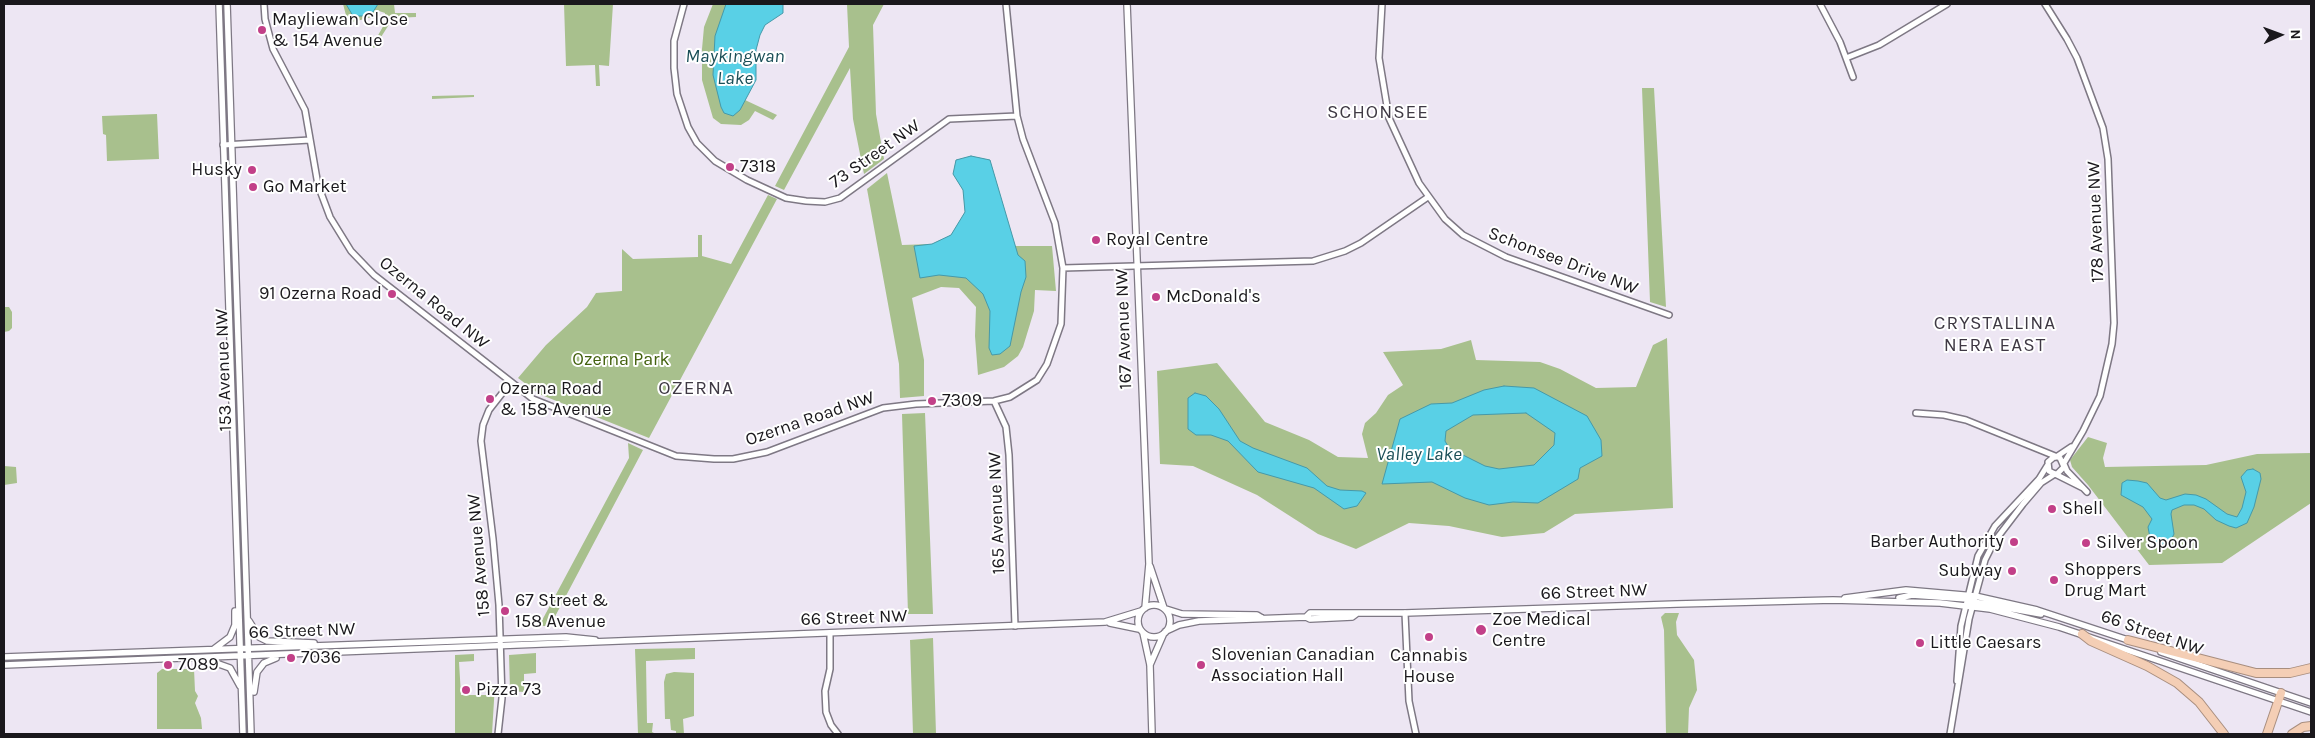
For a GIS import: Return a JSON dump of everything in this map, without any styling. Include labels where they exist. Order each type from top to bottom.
[{"type":"highway","points":[[2082,634],[2091,641],[2147,666],[2177,683],[2199,702],[2224,734]]},
{"type":"highway","points":[[2128,640],[2256,673],[2290,672],[2311,668]]},
{"type":"highway","points":[[2267,734],[2280,697]]},
{"type":"highway","points":[[2292,734],[2303,727],[2311,726]]},
{"type":"main road","name":"153 Avenue NW","points":[[219,4],[243,734]]},
{"type":"main road","name":"153 Avenue NW","points":[[227,4],[252,734]]},
{"type":"main road","name":"167 Avenue NW","points":[[1127,4],[1136,266],[1150,564],[1143,609]]},
{"type":"main road","points":[[209,650],[225,642],[233,632],[236,616],[235,578],[238,564]]},
{"type":"main road","name":"167 Avenue NW","points":[[1150,564],[1165,608]]},
{"type":"main road","name":"66 Street NW","points":[[1833,600],[1906,590],[1966,600],[2027,607],[2128,640],[2280,697],[2311,712]]},
{"type":"main road","name":"66 Street NW","points":[[1165,632],[1179,625],[1199,621],[1306,617],[1310,619],[1352,617],[1356,614],[1833,600],[1966,600],[2082,634],[2280,697],[2311,704]]},
{"type":"main road","points":[[1150,665],[1170,620],[1165,608],[1156,605],[1143,609],[1138,619],[1150,665],[1152,734]]},
{"type":"main road","name":"66 Street NW","points":[[1165,608],[1182,614],[1257,615],[1262,618]]},
{"type":"main road","name":"66 Street NW","points":[[1108,622],[1143,609]]},
{"type":"main road","points":[[248,611],[252,629],[259,637],[267,641],[336,645]]},
{"type":"main road","name":"66 Street NW","points":[[4,665],[249,657],[1108,622],[1141,631]]},
{"type":"main road","points":[[1141,631],[1155,637],[1165,632]]},
{"type":"main road","name":"66 Street NW","points":[[4,657],[566,637],[602,642]]},
{"type":"main road","points":[[252,734],[255,676],[264,663],[285,655]]},
{"type":"main road","points":[[187,659],[216,662],[230,668],[239,681],[242,694]]},
{"type":"street","name":"Ozerna Road NW","points":[[264,4],[265,19],[272,49],[303,105],[318,185],[330,217],[351,251],[374,275],[533,399],[676,456],[714,459],[767,452],[882,408],[916,404],[994,401],[1010,398],[1037,380],[1047,364],[1061,324],[1063,268],[1055,223],[1023,140],[1017,116],[1006,4]]},
{"type":"street","name":"73 Street NW","points":[[684,4],[674,41],[674,68],[677,94],[692,136],[703,150],[723,166],[766,190],[786,198],[825,202],[840,198],[950,120],[1017,116]]},
{"type":"street","name":"Schonsee Drive NW","points":[[1382,4],[1379,58],[1385,105],[1394,133],[1428,197],[1450,225],[1478,244],[1538,270],[1669,315]]},
{"type":"street","points":[[1820,4],[1846,58],[1853,78]]},
{"type":"street","points":[[1846,58],[1879,45],[1947,4]]},
{"type":"street","name":"178 Avenue NW","points":[[2045,4],[2067,38],[2077,58],[2103,128],[2108,159],[2114,323],[2112,344],[2100,396],[2064,464]]},
{"type":"street","points":[[223,145],[310,140]]},
{"type":"street","points":[[1063,268],[1298,262],[1321,259],[1361,243],[1428,197]]},
{"type":"street","name":"158 Avenue NW","points":[[498,734],[502,698],[500,639],[494,544],[481,441],[483,425],[489,410],[511,382]]},
{"type":"street","name":"165 Avenue NW","points":[[994,401],[1006,427],[1009,455],[1015,626]]},
{"type":"street","points":[[1916,413],[1944,415],[1966,420],[2062,459],[2067,471],[2087,492]]},
{"type":"street","name":"178 Avenue NW","points":[[2055,457],[2073,445]]},
{"type":"street","points":[[2039,451],[2049,471],[2083,488]]},
{"type":"street","points":[[1957,683],[1959,641],[1966,600],[1978,556],[1989,535],[2039,479],[2050,458],[2055,457]]},
{"type":"street","points":[[1950,734],[1957,683],[1982,569],[1994,542],[2041,483],[2062,472],[2064,464]]},
{"type":"street","points":[[1405,613],[1409,701],[1416,734]]},
{"type":"street","points":[[830,633],[830,669],[825,691],[826,712],[831,725],[838,734]]},
{"type":"green space","points":[[343,4],[394,4],[395,13],[416,13],[416,17],[395,18],[395,23],[390,23],[374,48],[372,46],[385,23],[385,13],[379,11],[372,17],[353,22],[347,19]]},
{"type":"green space","points":[[564,4],[613,4],[609,66],[599,65],[600,86],[596,86],[595,65],[566,66]]},
{"type":"green space","points":[[713,4],[734,4],[727,101],[745,100],[777,115],[773,120],[755,111],[749,120],[741,125],[721,124],[713,118],[702,80],[702,49],[704,27]]},
{"type":"green space","points":[[847,4],[884,4],[873,25],[876,114],[884,159],[864,174],[853,119],[850,68],[784,190],[775,186],[849,47]]},
{"type":"green space","points":[[1642,88],[1654,88],[1666,307],[1650,302]]},
{"type":"green space","points":[[474,95],[474,97],[432,99],[432,96]]},
{"type":"green space","points":[[157,114],[159,159],[107,161],[106,135],[103,134],[102,116]]},
{"type":"green space","points":[[971,156],[990,160],[1015,246],[1052,246],[1056,291],[1035,290],[1034,311],[1023,347],[1018,356],[1004,367],[978,375],[975,336],[976,307],[959,288],[941,287],[912,298],[924,360],[924,396],[900,398],[899,364],[867,189],[887,173],[902,245],[932,244],[951,235],[965,212],[963,190],[953,174],[956,160]]},
{"type":"green space","name":"Ozerna Park","points":[[768,195],[777,199],[649,438],[539,394],[518,378],[546,345],[587,307],[596,293],[622,291],[622,249],[633,259],[698,257],[698,235],[702,235],[702,256],[731,264]]},
{"type":"green space","points":[[4,307],[9,307],[12,312],[12,328],[4,332]]},
{"type":"green space","points":[[1667,338],[1673,508],[1575,514],[1544,533],[1502,537],[1449,526],[1409,523],[1356,549],[1318,534],[1257,495],[1193,466],[1160,464],[1157,371],[1217,363],[1265,422],[1309,440],[1338,457],[1368,458],[1362,434],[1365,423],[1376,413],[1388,395],[1403,385],[1383,352],[1441,349],[1471,340],[1476,360],[1540,362],[1560,369],[1596,388],[1636,387],[1653,345]]},
{"type":"green space","points":[[925,413],[933,614],[908,614],[902,414]]},
{"type":"green space","points":[[2088,437],[2107,443],[2103,458],[2105,467],[2206,465],[2257,454],[2311,453],[2311,503],[2222,563],[2149,565],[2072,467],[2070,460]]},
{"type":"green space","points":[[628,443],[643,450],[550,626],[539,626],[629,458]]},
{"type":"green space","points":[[4,466],[16,467],[17,483],[4,485]]},
{"type":"green space","points":[[1665,613],[1679,613],[1676,622],[1677,635],[1694,660],[1697,690],[1689,708],[1688,734],[1666,734],[1664,630],[1661,617]]},
{"type":"green space","points":[[933,638],[936,734],[913,734],[910,640]]},
{"type":"green space","points":[[695,648],[695,659],[646,661],[647,723],[653,723],[652,732],[656,734],[638,734],[635,649]]},
{"type":"green space","points":[[536,653],[536,673],[524,674],[524,692],[510,691],[509,655]]},
{"type":"green space","points":[[474,654],[474,661],[459,662],[461,695],[491,695],[491,685],[495,684],[492,734],[455,734],[455,655]]},
{"type":"green space","points":[[162,669],[194,669],[195,691],[198,696],[195,703],[201,718],[202,729],[157,729],[157,673]]},
{"type":"green space","points":[[674,672],[694,673],[694,716],[683,719],[684,734],[676,734],[676,731],[671,730],[670,719],[665,719],[664,682],[666,674]]},
{"type":"water","points":[[346,4],[378,4],[373,12],[362,16],[353,16]]},
{"type":"water","name":"Maykingwan Lake","points":[[726,4],[783,4],[783,13],[765,25],[760,35],[756,50],[756,80],[740,110],[733,116],[724,113],[721,107],[713,75],[715,36]]},
{"type":"water","points":[[971,156],[990,160],[1018,255],[1025,261],[1026,277],[1010,346],[1000,354],[992,355],[989,348],[990,311],[983,294],[966,278],[939,275],[920,278],[914,246],[932,244],[951,235],[965,212],[963,190],[953,174],[956,160]]},
{"type":"water","name":"Valley Lake","points":[[1504,386],[1534,388],[1587,416],[1601,440],[1602,456],[1580,468],[1578,479],[1538,503],[1513,502],[1489,505],[1465,498],[1432,482],[1382,484],[1400,419],[1431,404],[1452,403],[1484,390]],"holes":[[[1526,413],[1555,433],[1554,445],[1534,465],[1499,469],[1485,466],[1449,448],[1445,441],[1446,431],[1473,415]]]},
{"type":"water","name":"Valley Lake","points":[[1195,393],[1206,396],[1219,409],[1240,441],[1253,448],[1307,468],[1327,486],[1340,490],[1362,491],[1366,493],[1357,506],[1344,509],[1314,488],[1258,472],[1228,441],[1211,435],[1196,435],[1188,429],[1188,398]]},
{"type":"water","points":[[2253,469],[2260,473],[2261,479],[2254,507],[2247,523],[2236,528],[2229,526],[2216,520],[2204,509],[2194,505],[2184,505],[2172,510],[2174,534],[2172,538],[2162,545],[2153,542],[2150,538],[2148,527],[2152,519],[2143,507],[2121,495],[2122,483],[2127,480],[2138,481],[2147,483],[2160,498],[2166,500],[2185,494],[2196,495],[2206,499],[2227,514],[2237,517],[2242,508],[2246,492],[2241,477],[2247,470]]},
{"type":"place","name":"Mayliewan Close & 154 Avenue","points":[[262,30]]},
{"type":"place","name":"7318","points":[[730,167]]},
{"type":"place","name":"Husky","points":[[252,170]]},
{"type":"place","name":"Go Market","points":[[253,187]]},
{"type":"place","name":"Royal Centre","points":[[1096,240]]},
{"type":"place","name":"91 Ozerna Road","points":[[392,294]]},
{"type":"place","name":"McDonald's","points":[[1156,297]]},
{"type":"place","name":"Ozerna Road & 158 Avenue","points":[[490,399]]},
{"type":"place","name":"7309","points":[[932,401]]},
{"type":"place","name":"Shell","points":[[2052,509]]},
{"type":"place","name":"Barber Authority","points":[[2014,542]]},
{"type":"place","name":"Silver Spoon","points":[[2086,543]]},
{"type":"place","name":"Subway","points":[[2012,571]]},
{"type":"place","name":"Shoppers Drug Mart","points":[[2054,580]]},
{"type":"place","name":"67 Street & 158 Avenue","points":[[505,611]]},
{"type":"place","name":"Zoe Medical Centre","points":[[1481,630]]},
{"type":"place","name":"Cannabis House","points":[[1429,637]]},
{"type":"place","name":"Little Caesars","points":[[1920,643]]},
{"type":"place","name":"7036","points":[[291,658]]},
{"type":"place","name":"7089","points":[[168,665]]},
{"type":"place","name":"Slovenian Canadian Association Hall","points":[[1201,665]]},
{"type":"place","name":"Pizza 73","points":[[466,690]]},
{"type":"district","name":"SCHONSEE","points":[[1378,113]]},
{"type":"district","name":"CRYSTALLINA NERA EAST","points":[[1995,335]]},
{"type":"district","name":"OZERNA","points":[[696,389]]}]
